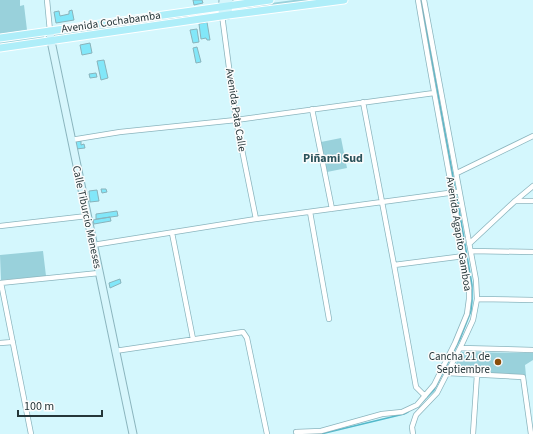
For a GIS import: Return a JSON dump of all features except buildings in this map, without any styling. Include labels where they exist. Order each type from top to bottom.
[{"type":"main road","name":"Avenida Cochabamba","points":[[0,38],[226,3],[270,0]]},
{"type":"main road","name":"Avenida Cochabamba","points":[[0,48],[225,15],[344,0]]},
{"type":"street","name":"Calle Tiburcio Meneses","points":[[48,0],[50,41],[133,434]]},
{"type":"street","name":"Avenida Agapito Gamboa","points":[[296,432],[321,431],[382,414],[402,412],[417,405],[434,385],[455,343],[467,314],[469,287],[418,0]]},
{"type":"street","name":"Avenida Agapito Gamboa","points":[[413,434],[412,427],[416,415],[437,393],[460,348],[473,320],[477,299],[476,280],[470,244],[424,0]]},
{"type":"street","name":"Avenida Pata Calle","points":[[226,3],[225,15],[236,120],[256,220]]},
{"type":"street","points":[[71,140],[120,132],[236,120],[434,93]]},
{"type":"street","points":[[363,102],[416,387],[425,396]]},
{"type":"street","points":[[312,109],[332,209]]},
{"type":"street","points":[[457,173],[533,136]]},
{"type":"street","points":[[470,244],[533,186]]},
{"type":"street","points":[[93,245],[460,191]]},
{"type":"street","points":[[515,201],[533,201]]},
{"type":"street","points":[[310,212],[329,319]]},
{"type":"street","points":[[0,226],[87,216]]},
{"type":"street","points":[[172,233],[193,339]]},
{"type":"street","points":[[471,251],[533,252]]},
{"type":"street","points":[[394,265],[464,256]]},
{"type":"street","points":[[31,434],[1,283],[99,273]]},
{"type":"street","points":[[477,299],[533,300]]},
{"type":"street","points":[[116,351],[243,332],[247,338],[267,434]]},
{"type":"street","points":[[0,343],[13,342]]},
{"type":"street","points":[[460,348],[533,350]]},
{"type":"street","points":[[447,373],[523,378],[531,434]]},
{"type":"street","points":[[473,434],[476,375]]},
{"type":"shaded area","points":[[0,0],[20,0],[20,6],[24,5],[27,30],[0,34]]},
{"type":"shaded area","points":[[294,0],[317,0],[235,11],[234,8]]},
{"type":"shaded area","points":[[215,10],[215,13],[55,37],[55,33]]},
{"type":"shaded area","points":[[44,35],[44,38],[0,44],[0,41]]},
{"type":"shaded area","points":[[341,138],[347,168],[327,172],[321,142]]},
{"type":"shaded area","points":[[43,251],[46,276],[1,280],[0,255]]},
{"type":"shaded area","points":[[462,352],[533,353],[533,360],[525,365],[526,376],[460,372],[454,367]]},
{"type":"waterway","points":[[421,0],[455,188]]},
{"type":"waterway","points":[[421,403],[434,390],[460,339],[471,311],[472,285],[457,198]]},
{"type":"waterway","points":[[321,434],[408,412]]},
{"type":"place","name":"Cancha 21 de Septiembre","points":[[498,362]]},
{"type":"district","name":"Piñami Sud","points":[[333,158]]}]
